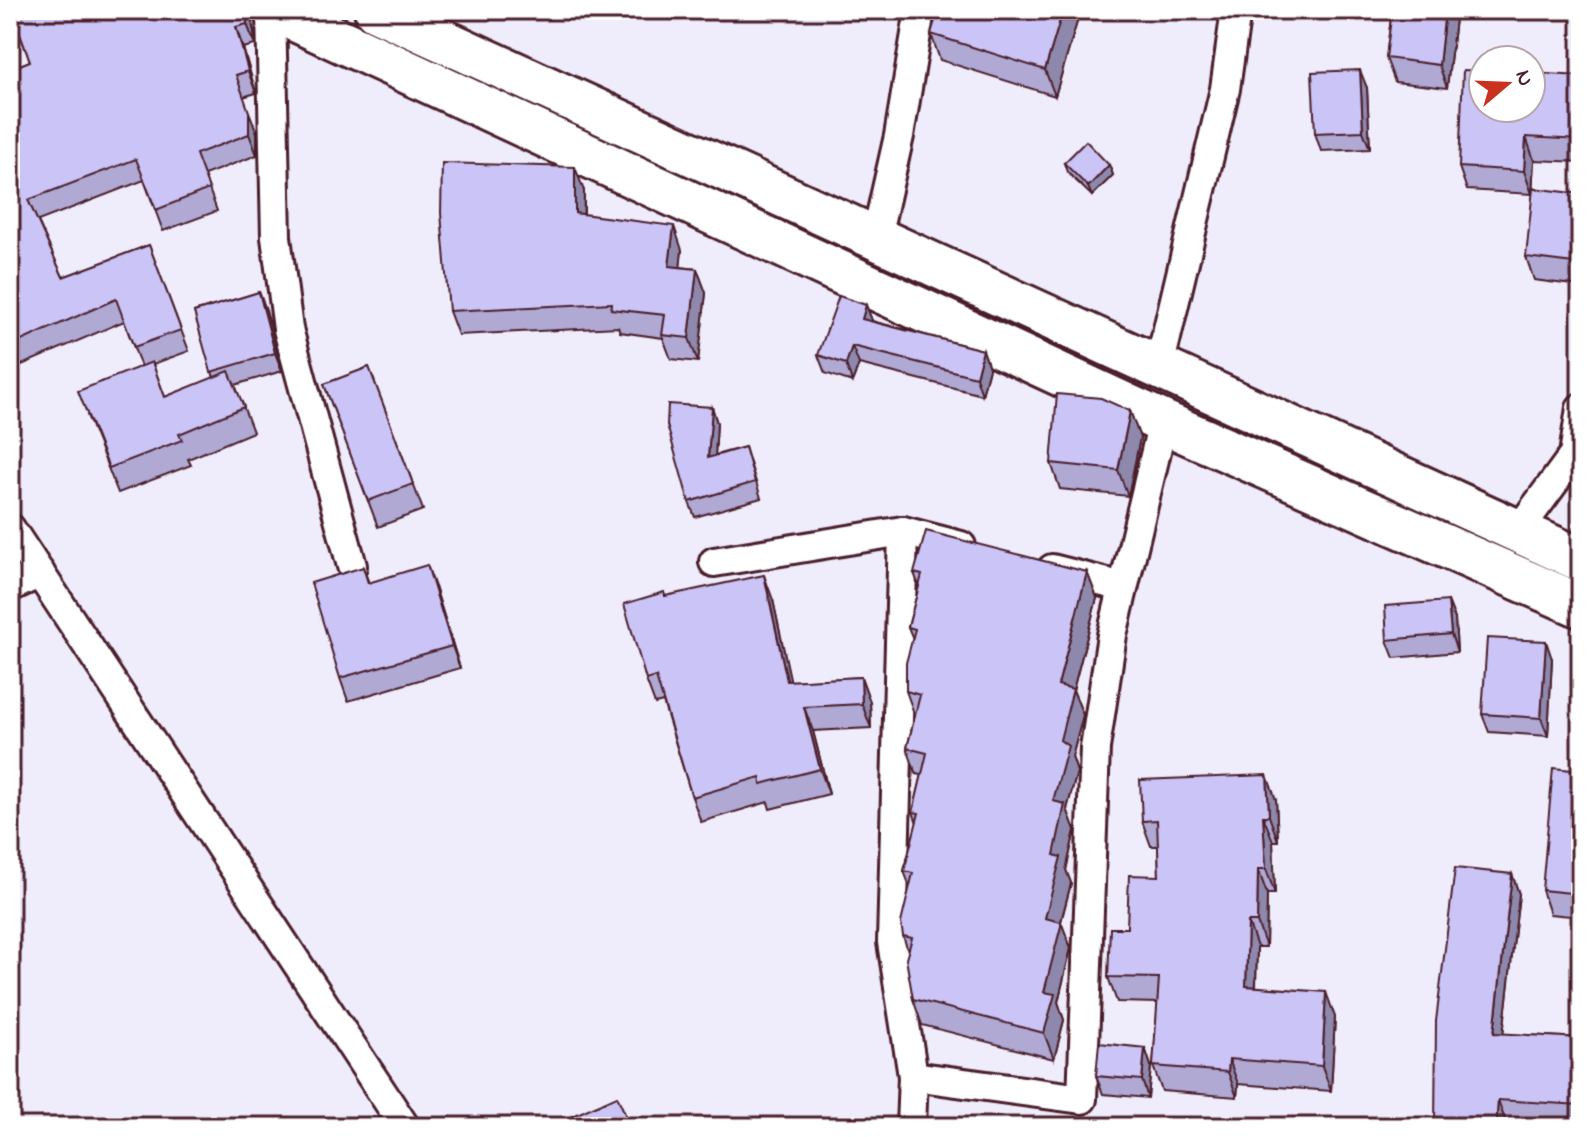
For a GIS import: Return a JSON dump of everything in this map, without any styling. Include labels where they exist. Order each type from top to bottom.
[{"type":"main road","points":[[272,10],[1163,422],[1581,606]]},
{"type":"main road","points":[[376,10],[1581,560]]},
{"type":"street","points":[[272,10],[276,237],[288,329],[352,566]]},
{"type":"street","points":[[876,238],[899,136],[920,10]]},
{"type":"street","points":[[1159,367],[1225,89],[1236,10]]},
{"type":"street","points":[[1518,531],[1574,455],[1581,408]]},
{"type":"street","points":[[913,1076],[1082,1099],[1095,748],[1112,635],[1163,422]]},
{"type":"street","points":[[10,528],[405,1127]]},
{"type":"street","points":[[903,531],[892,942],[913,1076],[911,1127]]},
{"type":"street","points":[[714,562],[903,531],[991,554]]},
{"type":"street","points":[[1021,561],[1123,587]]},
{"type":"street","points":[[10,587],[40,573]]},
{"type":"building","points":[[11,10],[247,10],[247,24],[236,27],[248,71],[236,75],[249,112],[249,134],[196,154],[209,189],[156,210],[136,159],[28,200],[63,277],[149,245],[181,330],[134,347],[116,299],[10,346],[10,69],[30,61]]},
{"type":"building","points":[[938,10],[1063,10],[1045,70],[931,34]]},
{"type":"building","points":[[1392,10],[1445,10],[1439,65],[1386,58]]},
{"type":"building","points":[[1360,70],[1363,131],[1315,133],[1312,72]]},
{"type":"building","points":[[1463,70],[1467,70],[1467,124],[1547,124],[1547,74],[1581,76],[1581,140],[1526,137],[1524,171],[1459,167]]},
{"type":"building","points":[[1086,141],[1109,165],[1088,187],[1064,163]]},
{"type":"building","points":[[442,163],[575,167],[575,213],[674,226],[669,266],[697,269],[689,338],[662,335],[665,315],[611,309],[612,303],[449,311],[441,213]]},
{"type":"building","points":[[1533,188],[1581,194],[1581,264],[1526,257]]},
{"type":"building","points":[[259,292],[275,353],[211,372],[194,312]]},
{"type":"building","points":[[839,296],[866,305],[862,319],[983,350],[976,377],[852,346],[846,364],[818,355]]},
{"type":"building","points":[[152,362],[165,397],[229,371],[244,407],[179,434],[182,440],[109,468],[78,391]]},
{"type":"building","points":[[369,367],[413,484],[368,501],[324,384]]},
{"type":"building","points":[[1057,394],[1101,398],[1130,411],[1118,470],[1051,463]]},
{"type":"building","points":[[668,404],[712,407],[708,458],[745,447],[755,482],[689,502],[667,425]]},
{"type":"building","points":[[926,531],[1087,572],[1058,685],[1073,689],[1060,740],[1068,746],[1053,801],[1065,804],[1054,855],[1061,857],[1045,918],[1061,922],[1061,926],[1044,992],[1055,994],[1044,1033],[913,999],[906,959],[912,938],[903,936],[901,923],[913,873],[904,871],[919,813],[913,812],[927,753],[907,748],[920,695],[906,691],[906,663],[915,629],[908,627],[922,575],[914,573]]},
{"type":"building","points":[[427,565],[452,646],[340,678],[311,583],[363,567],[368,583]]},
{"type":"building","points":[[764,575],[787,681],[861,677],[862,704],[804,707],[820,769],[761,784],[760,777],[692,797],[656,677],[646,680],[624,604],[664,592],[665,596]]},
{"type":"building","points":[[1448,601],[1451,634],[1387,640],[1385,606]]},
{"type":"building","points":[[1487,638],[1546,641],[1541,718],[1482,714]]},
{"type":"building","points":[[1553,768],[1581,771],[1581,894],[1542,890]]},
{"type":"building","points":[[1267,775],[1269,816],[1263,816],[1266,869],[1258,869],[1257,922],[1248,922],[1246,986],[1326,992],[1322,1066],[1229,1059],[1228,1072],[1153,1066],[1159,978],[1108,977],[1110,928],[1127,928],[1129,875],[1159,876],[1157,820],[1142,821],[1140,780]]},
{"type":"building","points":[[1455,868],[1512,874],[1494,1033],[1581,1038],[1581,1105],[1498,1100],[1496,1127],[1435,1127],[1436,1021]]},
{"type":"building","points":[[1099,1043],[1145,1048],[1142,1080],[1096,1076]]},
{"type":"building","points":[[617,1096],[631,1127],[548,1127]]}]
